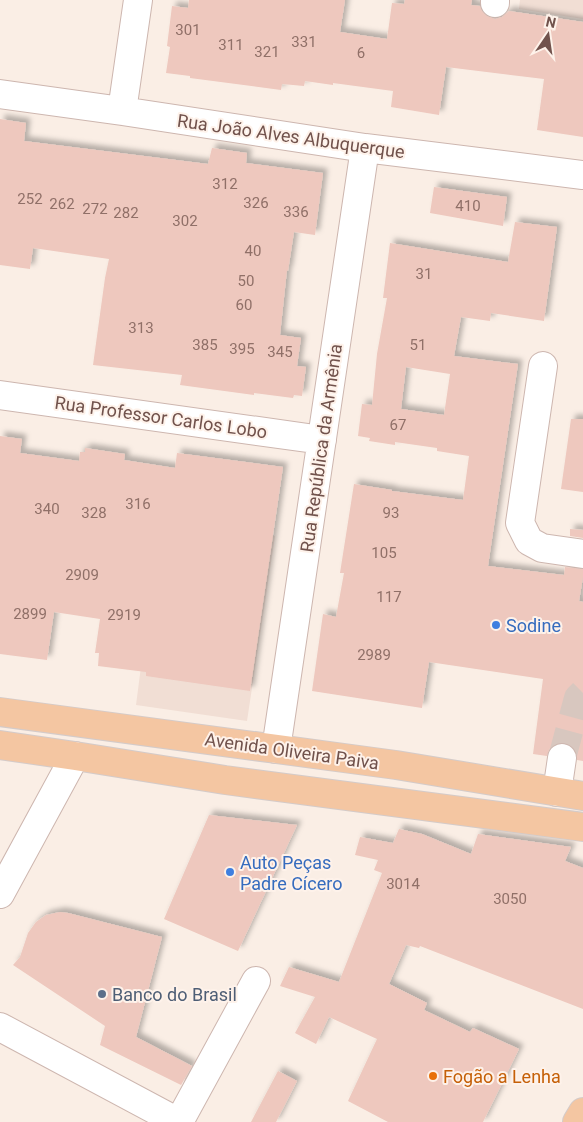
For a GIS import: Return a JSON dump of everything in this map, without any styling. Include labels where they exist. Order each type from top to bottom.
[{"type":"main road","name":"Avenida Oliveira Paiva","points":[[0,712],[396,765],[570,794]]},
{"type":"main road","name":"Avenida Oliveira Paiva","points":[[0,745],[225,780],[583,827]]},
{"type":"main road","points":[[577,1122],[583,1112]]},
{"type":"street","points":[[122,111],[138,0]]},
{"type":"street","name":"Rua João Alves Albuquerque","points":[[0,94],[365,148],[583,175]]},
{"type":"street","name":"Rua República da Armênia","points":[[276,749],[365,148]]},
{"type":"street","points":[[543,366],[520,523],[529,541],[542,548],[583,554]]},
{"type":"street","name":"Rua Professor Carlos Lobo","points":[[0,395],[322,440]]},
{"type":"street","points":[[0,894],[75,756]]},
{"type":"street","points":[[562,758],[570,794]]},
{"type":"street","points":[[0,1027],[178,1122],[256,981]]},
{"type":"shaded area","points":[[520,0],[583,0],[583,19],[519,9]]},
{"type":"shaded area","points":[[160,520],[275,536],[247,721],[136,705]]},
{"type":"building","points":[[189,0],[345,0],[340,32],[387,39],[392,3],[404,4],[405,0],[472,0],[471,5],[480,6],[487,16],[495,19],[502,17],[509,11],[583,22],[583,137],[537,130],[544,79],[446,67],[439,115],[391,107],[393,91],[305,81],[304,86],[282,84],[281,90],[166,73],[170,47],[167,46],[172,6],[188,8]]},
{"type":"building","points":[[0,119],[26,123],[24,141],[208,164],[212,148],[247,153],[246,163],[323,173],[315,235],[294,232],[287,270],[280,335],[301,338],[297,366],[306,367],[302,396],[294,395],[293,398],[254,393],[254,395],[180,385],[182,375],[93,365],[109,259],[33,248],[30,269],[0,265]]},
{"type":"building","points":[[434,187],[507,197],[503,226],[430,213]]},
{"type":"building","points":[[515,222],[557,227],[544,321],[491,313],[490,321],[461,317],[454,356],[518,364],[488,566],[564,575],[565,567],[583,569],[579,601],[583,602],[583,761],[577,760],[577,753],[572,746],[564,743],[557,743],[550,748],[547,756],[533,754],[543,679],[429,662],[422,708],[312,691],[323,614],[336,617],[344,573],[340,573],[354,484],[463,500],[469,456],[437,451],[437,448],[395,442],[395,445],[369,441],[370,438],[358,436],[362,404],[372,405],[377,354],[387,298],[383,298],[390,243],[508,262]],"holes":[[[406,367],[450,374],[444,415],[401,409]]]},
{"type":"building","points":[[571,419],[583,419],[583,492],[561,489]]},
{"type":"building","points":[[0,436],[22,439],[20,453],[79,461],[80,452],[85,452],[85,448],[125,454],[124,460],[175,468],[177,453],[283,467],[250,691],[146,676],[146,672],[98,666],[99,653],[95,653],[100,619],[54,612],[47,660],[0,654]]},
{"type":"building","points":[[570,529],[583,530],[583,538],[570,536]]},
{"type":"building","name":"Auto Peças Padre Cícero","points":[[209,815],[297,825],[238,951],[164,919]]},
{"type":"building","points":[[399,829],[422,834],[471,854],[478,834],[571,847],[565,861],[583,868],[583,1009],[420,946],[419,948],[406,945],[389,984],[427,1003],[424,1010],[470,1032],[473,1028],[519,1049],[483,1122],[388,1122],[348,1101],[377,1039],[329,1017],[316,1044],[295,1033],[315,997],[280,986],[289,967],[339,982],[382,873],[374,870],[378,860],[355,855],[360,837],[393,843]]},
{"type":"building","name":"Banco do Brasil","points":[[60,912],[162,937],[136,1037],[192,1066],[181,1085],[100,1045],[105,1026],[13,965],[20,957],[28,933],[36,922],[46,915]]},
{"type":"building","points":[[278,1071],[297,1081],[276,1122],[251,1122]]},
{"type":"tunnel","points":[[562,758],[578,698],[583,693]]},
{"type":"place","name":"Sodine","points":[[496,625]]},
{"type":"place","name":"Auto Peças Padre Cícero","points":[[230,872]]},
{"type":"place","name":"Banco do Brasil","points":[[102,994]]},
{"type":"place","name":"Fogão a Lenha","points":[[433,1076]]}]
